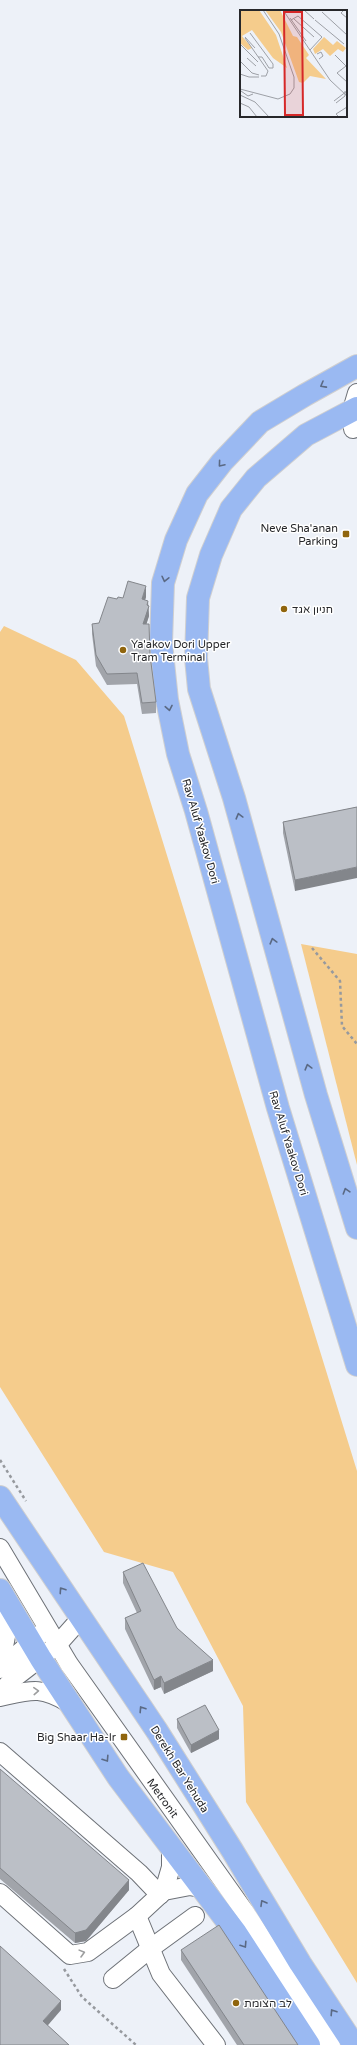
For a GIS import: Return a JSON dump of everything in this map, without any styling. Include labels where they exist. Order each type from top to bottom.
[{"type":"main road","name":"Rav Aluf Yaakov Dori","points":[[357,366],[304,395],[260,422],[222,462],[197,494],[176,540],[163,583],[161,643],[167,700],[178,754],[196,811],[278,1108],[357,1365]]},
{"type":"main road","points":[[352,416],[300,440],[256,478],[231,509],[211,555],[198,598],[196,658],[199,689],[234,798],[316,1095],[357,1228]]},
{"type":"main road","name":"Derekh Bar Yehuda","points":[[0,1497],[176,1762],[296,1956],[354,2045]]},
{"type":"main road","points":[[0,1590],[43,1649],[69,1703],[118,1778],[236,1933],[309,2045]]},
{"type":"lane","points":[[0,1548],[47,1628],[43,1649]]},
{"type":"lane","points":[[0,1597],[6,1636],[0,1668]]},
{"type":"lane","points":[[47,1628],[81,1618]]},
{"type":"lane","points":[[0,1693],[43,1649],[81,1618]]},
{"type":"lane","points":[[0,1668],[43,1649]]},
{"type":"lane","name":"Metronit","points":[[43,1649],[142,1768],[245,1912],[331,2045]]},
{"type":"lane","points":[[0,1697],[21,1692],[43,1690],[69,1703]]},
{"type":"lane","points":[[0,1752],[162,1893]]},
{"type":"lane","points":[[0,1893],[70,1955],[88,1952],[137,1916],[162,1893],[171,1867],[171,1846]]},
{"type":"lane","points":[[162,1893],[190,1886],[203,1888]]},
{"type":"lane","points":[[137,1916],[161,1974],[216,2045]]},
{"type":"lane","points":[[112,1979],[195,1916]]},
{"type":"path","points":[[312,948],[340,981],[342,1026],[357,1044]]},
{"type":"path","points":[[62,1967],[82,1997],[136,2045]]},
{"type":"shaded area","points":[[4,626],[76,660],[124,716],[357,1471],[357,1983],[246,1802],[243,1706],[173,1572],[104,1552],[0,1387],[0,632]]},
{"type":"shaded area","points":[[301,944],[357,954],[357,1165]]},
{"type":"building","name":"Ya'akov Dori Upper Tram Terminal","points":[[128,581],[146,586],[142,599],[148,601],[147,605],[149,606],[143,624],[149,624],[150,655],[156,702],[142,703],[137,673],[107,674],[96,655],[92,624],[99,623],[108,597],[117,599],[118,597],[123,598]]},
{"type":"building","points":[[357,807],[357,867],[295,880],[283,822]]},
{"type":"building","points":[[143,1563],[177,1628],[213,1660],[164,1683],[161,1676],[154,1680],[125,1618],[141,1611],[123,1572]]},
{"type":"building","points":[[205,1705],[219,1730],[191,1745],[177,1719]]},
{"type":"building","points":[[0,1769],[129,1880],[86,1930],[75,1933],[0,1868]]},
{"type":"building","name":"לב הצומת","points":[[219,1925],[298,2045],[244,2045],[181,1950]]},
{"type":"building","points":[[0,1946],[61,2001],[43,2021],[69,2045],[0,2045]]},
{"type":"place","name":"Neve Sha'anan Parking","points":[[346,534]]},
{"type":"place","name":"חניון אגד","points":[[284,609]]},
{"type":"place","name":"Ya'akov Dori Upper Tram Terminal","points":[[123,650]]},
{"type":"place","name":"Big Shaar Ha-Ir","points":[[124,1737]]},
{"type":"place","name":"לב הצומת","points":[[236,2003]]}]
